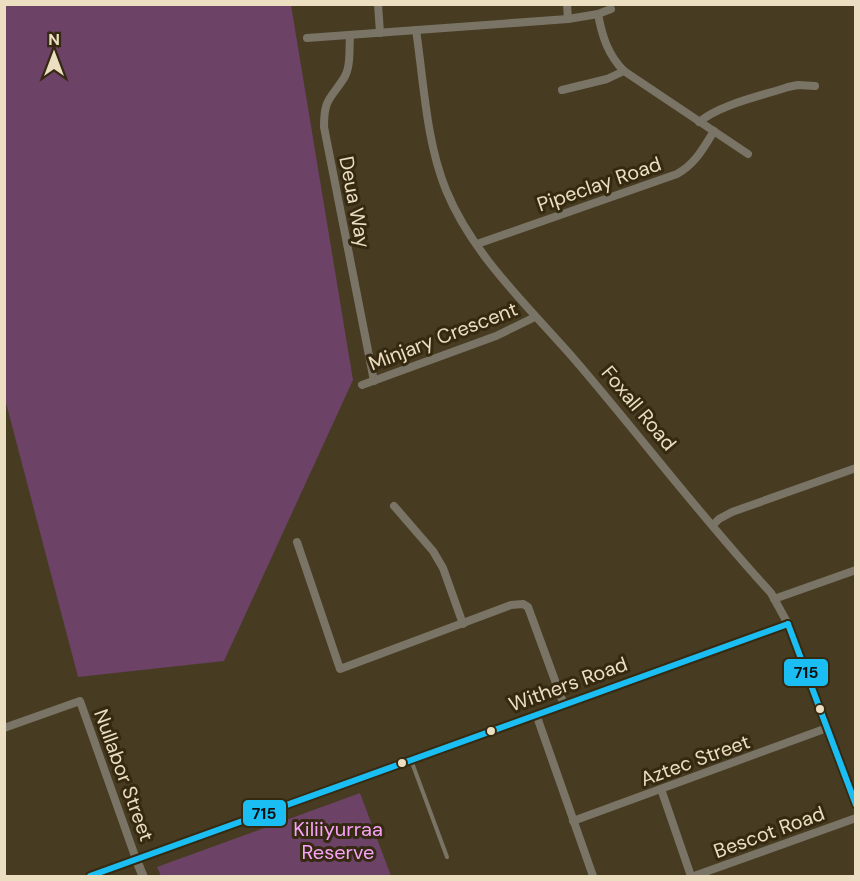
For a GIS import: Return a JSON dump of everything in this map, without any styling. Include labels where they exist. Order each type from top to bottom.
[{"type":"street","points":[[378,4],[380,33]]},
{"type":"street","points":[[567,4],[568,19]]},
{"type":"street","points":[[307,39],[568,19],[598,14],[611,9]]},
{"type":"street","points":[[598,14],[604,42],[624,71],[748,154]]},
{"type":"street","name":"Foxall Road","points":[[416,30],[436,161],[446,191],[458,215],[477,244],[535,317],[573,358],[774,599],[788,624],[855,806]]},
{"type":"street","name":"Deua Way","points":[[350,35],[347,69],[344,78],[335,88],[326,105],[324,127],[374,381]]},
{"type":"street","points":[[562,90],[607,79],[624,71]]},
{"type":"street","points":[[699,122],[719,110],[788,87],[815,86]]},
{"type":"street","name":"Pipeclay Road","points":[[477,244],[677,174],[688,168],[698,157],[714,131]]},
{"type":"street","name":"Minjary Crescent","points":[[362,385],[496,336],[535,317]]},
{"type":"street","points":[[713,525],[732,512],[855,468]]},
{"type":"street","points":[[394,506],[433,551],[443,568],[463,624]]},
{"type":"street","points":[[297,542],[340,669],[518,603],[528,607],[564,705]]},
{"type":"street","points":[[774,599],[855,570]]},
{"type":"street","name":"Withers Road","points":[[90,876],[788,624]]},
{"type":"street","name":"Nullabor Street","points":[[4,728],[80,701],[136,859]]},
{"type":"street","points":[[536,714],[593,876]]},
{"type":"street","name":"Aztec Street","points":[[573,821],[827,728]]},
{"type":"street","points":[[661,789],[692,876]]},
{"type":"street","name":"Bescot Road","points":[[692,876],[855,818]]},
{"type":"street","points":[[136,859],[143,876]]},
{"type":"lane","points":[[411,760],[447,857]]},
{"type":"green space","points":[[4,5],[291,5],[353,380],[224,661],[78,677],[5,399]]},
{"type":"green space","name":"Kiliiyurraa Reserve","points":[[360,793],[391,876],[161,876],[157,867]]},
{"type":"transit line","name":"715","points":[[788,624],[856,805]]},
{"type":"transit line","name":"715","points":[[90,876],[788,624]]}]
